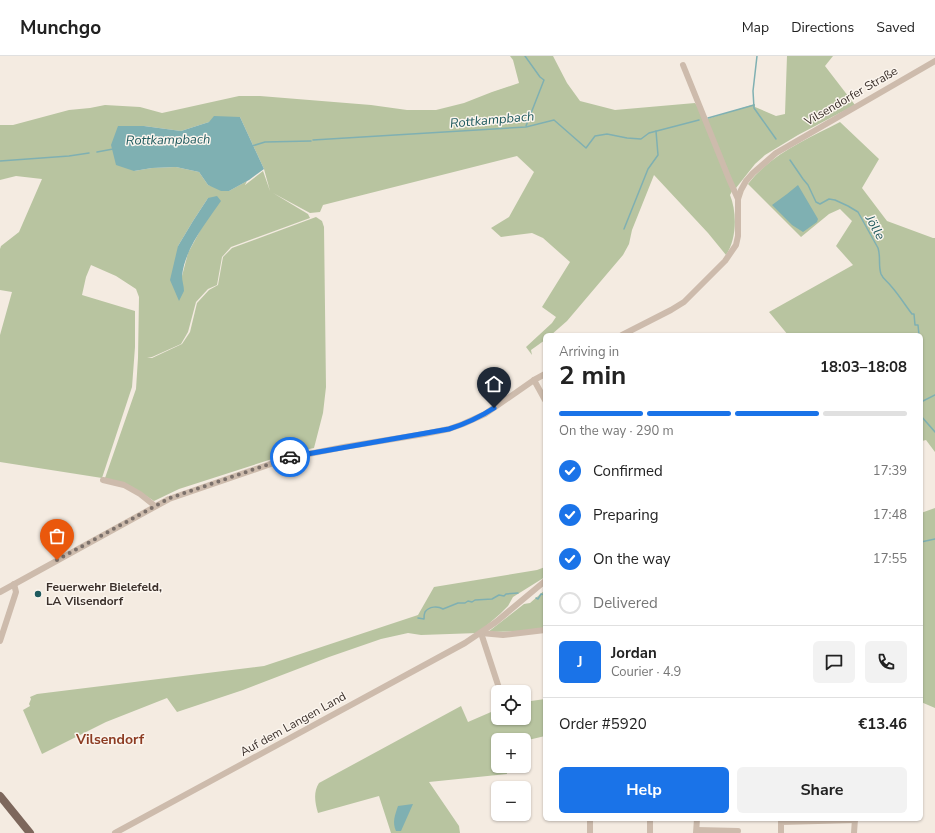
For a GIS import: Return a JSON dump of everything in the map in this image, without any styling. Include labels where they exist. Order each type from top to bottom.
[{"type":"main road","points":[[0,796],[30,833]]},
{"type":"street","name":"Vilsendorfer Straße","points":[[738,200],[746,181],[776,153],[935,61]]},
{"type":"street","points":[[626,333],[684,302],[725,261],[736,245],[738,236],[738,200],[683,65]]},
{"type":"street","points":[[0,592],[155,506],[190,490],[288,458],[449,429],[485,414],[543,375]]},
{"type":"street","points":[[534,380],[543,396]]},
{"type":"street","points":[[103,480],[124,485],[140,494],[155,506]]},
{"type":"street","name":"Auf dem Langen Land","points":[[115,833],[481,633],[543,583]]},
{"type":"street","points":[[0,641],[16,592],[14,584]]},
{"type":"street","points":[[498,685],[481,633],[503,635],[543,630]]},
{"type":"street","points":[[590,821],[590,833]]},
{"type":"street","points":[[650,821],[650,833]]},
{"type":"street","points":[[697,821],[697,832],[738,831]]},
{"type":"street","points":[[781,833],[782,822],[818,821]]},
{"type":"street","points":[[854,833],[855,821]]},
{"type":"green space","points":[[510,56],[553,56],[567,83],[580,101],[615,110],[695,103],[707,119],[755,104],[755,107],[776,116],[785,114],[787,56],[833,56],[825,66],[855,105],[798,135],[765,155],[755,164],[736,188],[733,189],[730,195],[734,209],[735,225],[730,249],[726,255],[708,233],[654,175],[632,230],[629,244],[623,255],[567,321],[553,333],[543,333],[543,341],[531,350],[532,355],[526,347],[552,323],[556,317],[542,307],[570,262],[543,238],[532,233],[501,237],[491,228],[509,217],[534,172],[517,156],[323,205],[320,212],[310,213],[273,193],[308,214],[310,218],[231,247],[222,257],[217,285],[208,289],[196,302],[188,332],[181,344],[147,358],[152,358],[182,344],[190,332],[197,303],[209,290],[218,285],[223,257],[232,248],[316,217],[322,221],[324,227],[326,387],[323,413],[314,448],[294,452],[179,489],[154,501],[140,492],[105,478],[136,389],[139,297],[136,289],[116,276],[91,265],[86,277],[82,295],[135,311],[135,347],[132,387],[102,478],[0,462],[0,335],[12,292],[0,290],[0,249],[1,246],[19,232],[42,179],[16,176],[0,180],[0,125],[13,125],[69,110],[105,105],[140,107],[162,113],[239,96],[260,96],[371,105],[407,110],[436,110],[464,103],[519,83],[513,60]],"holes":[[[240,117],[264,169],[270,191],[263,171],[245,185],[247,181],[229,191],[208,185],[199,172],[176,167],[152,168],[134,171],[144,126],[181,131],[209,122]],[[208,198],[201,229],[188,253],[182,276],[178,246]]]},
{"type":"green space","points":[[840,122],[879,159],[862,188],[887,221],[935,238],[935,452],[926,440],[923,441],[923,333],[786,333],[769,312],[853,265],[836,246],[852,221],[840,209],[829,214],[801,237],[748,184],[767,164],[802,141]]},
{"type":"green space","points":[[935,508],[935,708],[923,703],[923,512]]},
{"type":"green space","points":[[543,568],[543,578],[513,597],[508,606],[478,633],[421,635],[408,633],[381,639],[243,690],[177,712],[167,698],[106,722],[42,754],[23,710],[30,706],[30,697],[37,694],[264,666],[418,615],[434,587]]},
{"type":"green space","points":[[543,592],[543,628],[525,631],[488,632],[524,604],[530,603]]},
{"type":"green space","points":[[543,699],[543,736],[531,739],[531,733],[491,733],[491,773],[507,774],[429,782],[459,826],[460,833],[391,833],[379,796],[318,813],[315,798],[319,783],[461,706],[468,722],[491,712],[491,725],[531,725],[531,701]]},
{"type":"water","points":[[214,116],[240,117],[264,169],[249,180],[229,191],[221,191],[208,185],[199,172],[176,167],[152,168],[134,171],[116,165],[111,145],[118,126],[144,126],[181,131],[209,122]]},
{"type":"water","points":[[798,185],[818,219],[817,222],[803,232],[792,225],[772,205]]},
{"type":"water","points":[[217,196],[221,201],[197,236],[187,256],[182,276],[184,291],[179,301],[170,280],[178,246],[208,198]]},
{"type":"water","points":[[413,804],[401,831],[396,831],[394,822],[398,806]]},
{"type":"waterway","points":[[525,56],[540,77],[544,80],[526,126]]},
{"type":"waterway","name":"Jölle","points":[[757,56],[753,91],[754,108],[776,139]]},
{"type":"waterway","name":"Rottkampbach","points":[[708,118],[754,105]]},
{"type":"waterway","name":"Rottkampbach","points":[[313,140],[526,127],[554,120],[586,148],[595,136],[607,134],[641,139],[649,133],[699,120]]},
{"type":"waterway","points":[[624,229],[648,169],[658,155],[656,131]]},
{"type":"waterway","name":"Rottkampbach","points":[[252,146],[265,142],[311,141]]},
{"type":"waterway","name":"Rottkampbach","points":[[97,152],[113,149]]},
{"type":"waterway","name":"Rottkampbach","points":[[0,161],[89,153]]},
{"type":"waterway","name":"Jölle","points":[[790,160],[808,185],[816,202],[820,204],[829,199],[835,200],[858,212],[878,248],[880,271],[882,276],[897,293],[912,314],[914,314],[915,325],[918,325],[919,333]]},
{"type":"waterway","points":[[923,401],[935,395]]},
{"type":"waterway","name":"Jölle","points":[[923,418],[935,432]]},
{"type":"waterway","points":[[923,542],[935,539]]},
{"type":"waterway","points":[[418,618],[424,619],[425,612],[431,608],[439,607],[443,609],[458,603],[492,599],[499,595],[504,596],[506,594],[518,593]]},
{"type":"waterway","points":[[536,598],[538,599],[541,594],[543,594]]},
{"type":"way so far","points":[[57,560],[170,498],[290,457]]},
{"type":"place","name":"Feuerwehr Bielefeld, LA Vilsendorf","points":[[38,594]]},
{"type":"district","name":"Vilsendorf","points":[[110,739]]},
{"type":"route","points":[[290,457],[449,429],[485,414],[494,408]]}]
